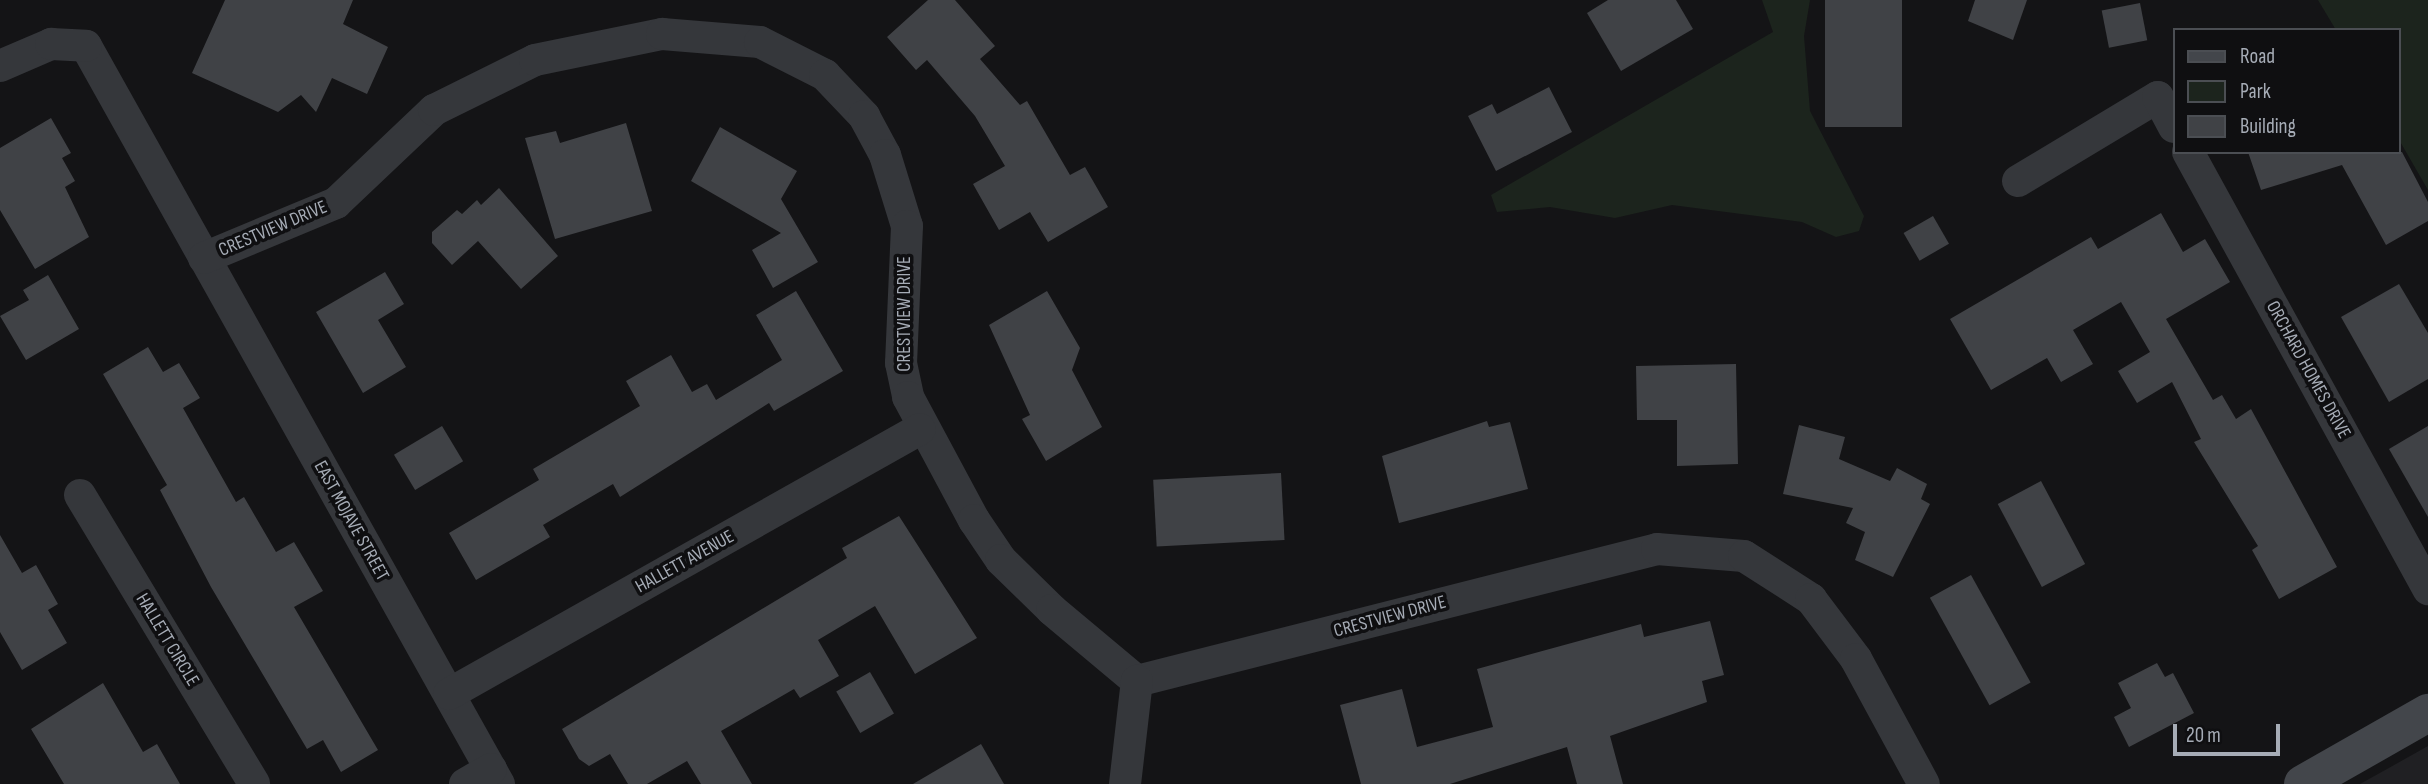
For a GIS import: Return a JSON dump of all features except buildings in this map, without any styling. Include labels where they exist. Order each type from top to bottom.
[{"type":"main road","points":[[2303,784],[2428,713]]},
{"type":"street","name":"CRESTVIEW DRIVE","points":[[0,66],[40,46],[88,40],[204,258],[336,203],[434,110],[535,60],[662,34],[760,42],[825,75],[864,116],[885,156],[907,226],[901,363],[920,429],[1001,560],[1137,681],[1657,549],[1744,556],[1811,599],[1856,659],[1924,784]]},
{"type":"street","points":[[2018,181],[2158,97],[2172,123]]},
{"type":"street","name":"ORCHARD HOMES DRIVE","points":[[2189,154],[2428,589]]},
{"type":"street","name":"EAST MOJAVE STREET","points":[[204,258],[449,694],[485,779]]},
{"type":"street","name":"HALLETT AVENUE","points":[[449,694],[920,429]]},
{"type":"street","name":"HALLETT CIRCLE","points":[[80,495],[254,784]]},
{"type":"street","points":[[1125,784],[1137,681]]},
{"type":"shaded area","points":[[2428,746],[2428,784],[2360,784],[2387,769]]},
{"type":"green space","points":[[1762,0],[1810,0],[1804,36],[1810,111],[1864,216],[1859,231],[1836,237],[1802,222],[1672,205],[1615,218],[1550,207],[1497,212],[1491,195],[1773,32]]},
{"type":"green space","points":[[2318,0],[2428,0],[2428,190],[2400,141],[2400,28],[2335,28]]}]
